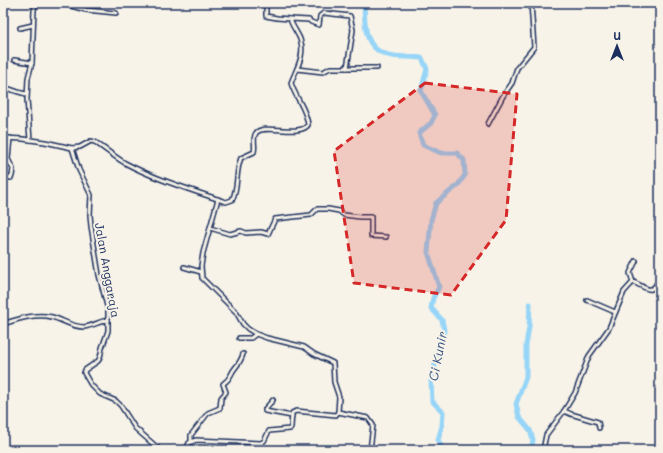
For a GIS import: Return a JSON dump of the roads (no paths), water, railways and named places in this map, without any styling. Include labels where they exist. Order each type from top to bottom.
[{"type":"street","points":[[30,140],[27,94],[28,78],[32,63],[34,10],[36,3]]},
{"type":"street","points":[[60,3],[86,10],[116,14]]},
{"type":"street","points":[[266,3],[266,16],[309,20],[310,22],[319,25],[320,18],[324,13],[350,16],[352,32],[347,68]]},
{"type":"street","points":[[488,124],[504,94],[512,83],[516,68],[534,47],[531,3]]},
{"type":"street","points":[[3,138],[30,140],[73,148],[80,147],[87,142],[95,142],[124,162],[143,171],[169,182],[226,202],[231,201],[237,188],[237,167],[241,158],[254,152],[254,137],[256,132],[270,130],[298,130],[307,127],[308,122],[303,107],[295,95],[291,83],[301,58],[302,47],[290,19]]},
{"type":"street","points":[[20,28],[33,25]]},
{"type":"street","points":[[14,60],[32,63]]},
{"type":"street","points":[[297,69],[323,72],[330,68],[377,68]]},
{"type":"street","points":[[3,87],[27,94]]},
{"type":"street","points":[[3,177],[11,178],[12,176],[13,170],[8,159],[10,138]]},
{"type":"street","name":"Jalan Anggaraja","points":[[73,148],[79,170],[91,195],[91,226],[99,275],[108,310],[108,331],[100,358],[85,370],[85,374],[100,394],[116,401],[121,406],[135,428],[160,450]]},
{"type":"street","points":[[218,199],[203,253],[201,272],[202,278],[236,312],[242,324],[256,334],[277,341],[304,347],[322,358],[332,361],[334,364],[334,382],[339,397],[338,412]]},
{"type":"street","points":[[210,228],[230,234],[241,231],[246,233],[261,232],[268,234],[275,220],[311,215],[317,209],[326,209],[339,211],[344,215],[371,217],[371,236],[386,237]]},
{"type":"street","points":[[636,261],[630,273],[633,282],[646,290],[650,290],[656,286],[660,277]]},
{"type":"street","points":[[184,267],[201,272]]},
{"type":"street","points":[[543,450],[546,435],[564,411],[574,393],[589,356],[609,328],[624,292],[633,282]]},
{"type":"street","points":[[587,300],[615,312]]},
{"type":"street","points":[[3,324],[22,318],[42,316],[51,317],[79,326],[91,326],[98,322],[108,320]]},
{"type":"street","points":[[239,338],[250,338],[256,334]]},
{"type":"street","points":[[186,450],[187,445],[191,441],[192,435],[208,413],[220,408],[222,397],[226,392],[223,384],[229,380],[233,371],[240,363],[242,354]]},
{"type":"street","points":[[273,400],[265,411],[292,416]]},
{"type":"street","points":[[191,441],[204,440],[261,443],[264,441],[269,431],[290,429],[292,413],[294,411],[336,415],[338,412],[368,418],[373,425],[370,450]]},
{"type":"street","points":[[564,411],[598,422],[599,428]]},
{"type":"waterway","name":"Ci Kunir","points":[[364,3],[365,27],[367,35],[374,47],[380,52],[392,56],[422,58],[427,69],[421,91],[435,115],[431,123],[419,133],[423,145],[441,153],[457,153],[464,160],[465,175],[458,185],[436,203],[431,220],[428,252],[439,287],[433,298],[431,308],[442,320],[444,330],[431,380],[432,401],[443,412],[442,426],[438,440],[443,450]]},
{"type":"waterway","points":[[530,304],[529,327],[526,345],[526,377],[516,404],[519,417],[530,430],[533,440],[531,450]]}]
